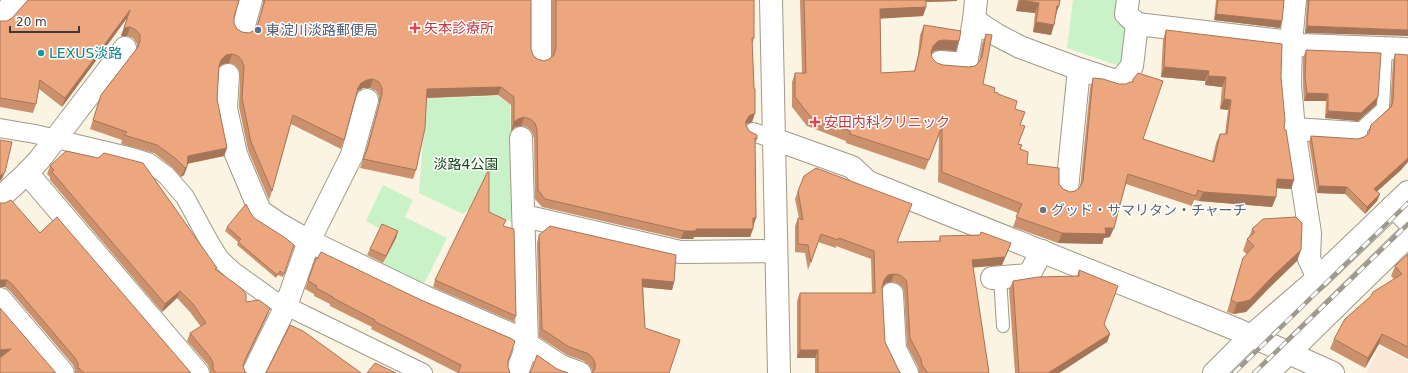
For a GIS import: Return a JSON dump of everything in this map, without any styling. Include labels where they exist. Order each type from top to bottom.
[{"type":"street","points":[[0,18],[16,0]]},
{"type":"street","points":[[243,29],[251,0]]},
{"type":"street","points":[[540,0],[540,57]]},
{"type":"street","points":[[771,0],[779,373]]},
{"type":"street","points":[[1128,0],[1126,14],[1137,24],[1302,45],[1408,49]]},
{"type":"street","points":[[1295,0],[1291,43],[1290,85],[1294,129],[1310,229],[1309,259],[1318,278]]},
{"type":"street","points":[[975,10],[997,36],[1020,47],[1119,82],[1132,66],[1137,24]]},
{"type":"street","points":[[940,62],[966,64],[975,10]]},
{"type":"street","points":[[0,198],[27,174],[55,140],[125,48]]},
{"type":"street","points":[[1067,189],[1079,69]]},
{"type":"street","points":[[228,75],[226,108],[236,154],[260,211],[309,241],[423,296],[513,335],[561,366],[580,373]]},
{"type":"street","points":[[253,373],[286,306],[309,241],[352,154],[367,100]]},
{"type":"street","points":[[0,128],[132,157],[148,162],[166,175],[185,196],[220,259],[272,300],[423,373]]},
{"type":"street","points":[[1294,129],[1356,133]]},
{"type":"street","points":[[753,132],[852,167],[868,182],[1252,335],[1333,373]]},
{"type":"street","points":[[517,373],[527,345],[521,138]]},
{"type":"street","points":[[27,174],[198,373]]},
{"type":"street","points":[[1214,373],[1252,335],[1318,278],[1400,199],[1408,221]]},
{"type":"street","points":[[524,216],[680,252],[776,251]]},
{"type":"street","points":[[1268,373],[1408,236]]},
{"type":"street","points":[[996,278],[1029,275],[1042,252]]},
{"type":"street","points":[[892,294],[895,349],[908,373],[895,373]]},
{"type":"street","points":[[0,299],[63,373]]},
{"type":"lane","points":[[1356,133],[1383,108],[1386,48]]},
{"type":"lane","points":[[996,278],[1003,326]]},
{"type":"shaded area","points":[[1380,347],[1408,361],[1408,373],[1366,373]]},
{"type":"green space","points":[[1073,0],[1120,0],[1127,30],[1127,61],[1119,66],[1067,48]]},
{"type":"green space","name":"淡路4公園","points":[[498,96],[510,105],[513,222],[469,209],[463,214],[419,193],[426,98]]},
{"type":"green space","points":[[383,185],[413,200],[405,217],[447,238],[421,290],[380,270],[396,238],[366,221]]},
{"type":"building","points":[[28,0],[239,0],[234,17],[234,23],[237,29],[242,32],[249,33],[255,30],[258,24],[265,0],[531,0],[531,49],[533,55],[537,59],[544,61],[554,55],[556,48],[556,0],[754,0],[754,38],[752,38],[755,113],[749,116],[746,121],[749,131],[757,135],[757,139],[755,138],[756,218],[753,218],[753,229],[696,229],[696,231],[684,231],[545,199],[538,190],[537,130],[535,123],[524,117],[514,122],[514,97],[501,87],[427,89],[425,128],[416,170],[363,159],[367,150],[382,94],[382,88],[379,82],[373,79],[367,80],[361,83],[358,88],[344,140],[293,115],[272,191],[251,142],[242,98],[244,67],[238,56],[232,54],[226,55],[221,60],[219,66],[217,99],[227,148],[188,156],[187,167],[185,168],[175,158],[157,145],[124,135],[127,132],[93,120],[101,95],[138,47],[140,35],[136,30],[130,27],[124,28],[130,10],[65,98],[40,80],[36,104],[0,98],[0,21],[7,21],[12,18]]},
{"type":"building","points":[[804,0],[926,0],[926,7],[880,9],[881,73],[915,71],[924,25],[961,31],[959,41],[938,41],[933,46],[931,52],[932,58],[937,63],[943,65],[975,66],[982,57],[986,34],[992,35],[983,84],[995,88],[994,92],[998,94],[1017,101],[1015,109],[1025,112],[1020,125],[1025,126],[1018,144],[1022,145],[1020,149],[1028,152],[1027,164],[1059,168],[1059,184],[1063,189],[1070,192],[1075,191],[1080,187],[1083,181],[1093,78],[1103,79],[1119,84],[1126,84],[1133,82],[1133,79],[1138,73],[1163,81],[1143,139],[1214,162],[1220,134],[1227,134],[1231,100],[1224,99],[1226,77],[1208,76],[1209,71],[1164,67],[1166,30],[1282,44],[1281,77],[1285,120],[1284,129],[1286,130],[1294,180],[1277,179],[1276,197],[1203,192],[1198,190],[1196,196],[1128,174],[1114,228],[1105,228],[1106,234],[1062,233],[1016,217],[1022,204],[942,172],[942,126],[929,160],[850,134],[850,131],[810,116],[795,97],[795,73],[806,73]]},
{"type":"building","points":[[1020,0],[1060,0],[1059,6],[1057,6],[1054,25],[1036,22],[1039,3]]},
{"type":"building","points":[[1218,0],[1284,0],[1282,21],[1216,14]]},
{"type":"building","points":[[1309,0],[1408,0],[1408,30],[1307,26]]},
{"type":"building","points":[[1306,50],[1381,53],[1378,97],[1361,113],[1328,111],[1328,94],[1307,93],[1305,77]]},
{"type":"building","points":[[1395,54],[1408,55],[1408,158],[1374,189],[1380,194],[1367,207],[1347,187],[1319,186],[1311,136],[1358,139],[1369,133],[1371,125],[1391,107],[1393,102]]},
{"type":"building","points":[[0,140],[12,142],[5,172],[0,176]]},
{"type":"building","points":[[66,151],[98,158],[104,153],[143,163],[217,268],[215,269],[241,288],[246,294],[246,302],[259,300],[270,308],[245,360],[243,366],[245,372],[247,373],[216,373],[213,369],[213,363],[210,357],[190,333],[206,323],[193,304],[180,291],[165,304],[52,172],[54,170],[50,166]]},
{"type":"building","points":[[816,168],[912,204],[897,242],[940,241],[940,236],[980,235],[981,232],[1011,243],[1005,257],[972,260],[989,373],[928,373],[922,365],[921,359],[910,338],[906,280],[900,275],[894,274],[888,275],[884,280],[882,287],[885,342],[901,373],[818,373],[818,350],[800,350],[800,293],[875,293],[874,251],[839,238],[838,240],[821,234],[811,262],[808,245],[798,244],[798,218],[803,220],[798,191],[804,176]]},
{"type":"building","points":[[489,169],[489,212],[506,220],[503,226],[514,229],[516,316],[435,280]]},
{"type":"building","points":[[11,200],[40,233],[57,217],[191,373],[84,373],[79,368],[78,369],[78,363],[75,358],[12,284],[7,280],[0,280],[0,203],[5,203]]},
{"type":"building","points":[[246,204],[254,218],[294,245],[284,274],[280,271],[277,275],[238,242],[241,239],[227,227]]},
{"type":"building","points":[[1296,217],[1302,223],[1301,250],[1250,300],[1237,303],[1231,300],[1243,258],[1254,246],[1247,239],[1255,232],[1252,229],[1263,219]]},
{"type":"building","points":[[382,224],[398,231],[386,256],[370,249]]},
{"type":"building","points":[[550,226],[676,255],[674,282],[642,279],[645,328],[680,340],[669,373],[592,373],[595,369],[595,363],[592,357],[587,353],[569,347],[542,329],[539,235]]},
{"type":"building","points":[[321,252],[421,300],[515,341],[508,361],[510,373],[458,373],[461,365],[374,321],[375,320],[316,288],[317,286],[308,281],[316,258],[317,259]]},
{"type":"building","points":[[1408,254],[1408,347],[1382,334],[1368,358],[1334,339],[1345,319],[1371,296],[1373,292],[1402,274],[1395,266]]},
{"type":"building","points":[[1079,270],[1118,286],[1104,324],[1110,334],[1048,373],[1019,373],[1013,281],[1038,277],[1079,276]]},
{"type":"building","points":[[0,308],[56,373],[0,373],[0,358],[11,349],[0,350]]},
{"type":"building","points":[[290,325],[303,331],[361,373],[265,373]]},
{"type":"building","points":[[537,355],[557,369],[568,373],[529,373]]},
{"type":"building","points":[[375,363],[396,373],[367,373]]},
{"type":"railway","points":[[1234,373],[1408,203]]},
{"type":"railway","points":[[1254,373],[1408,224]]},
{"type":"place","name":"矢本診療所","points":[[415,28]]},
{"type":"place","name":"東淀川淡路郵便局","points":[[258,30]]},
{"type":"place","name":"LEXUS淡路","points":[[41,53]]},
{"type":"place","name":"安田内科クリニック","points":[[815,122]]},
{"type":"place","name":"グッド・サマリタン・チャーチ","points":[[1043,210]]}]
